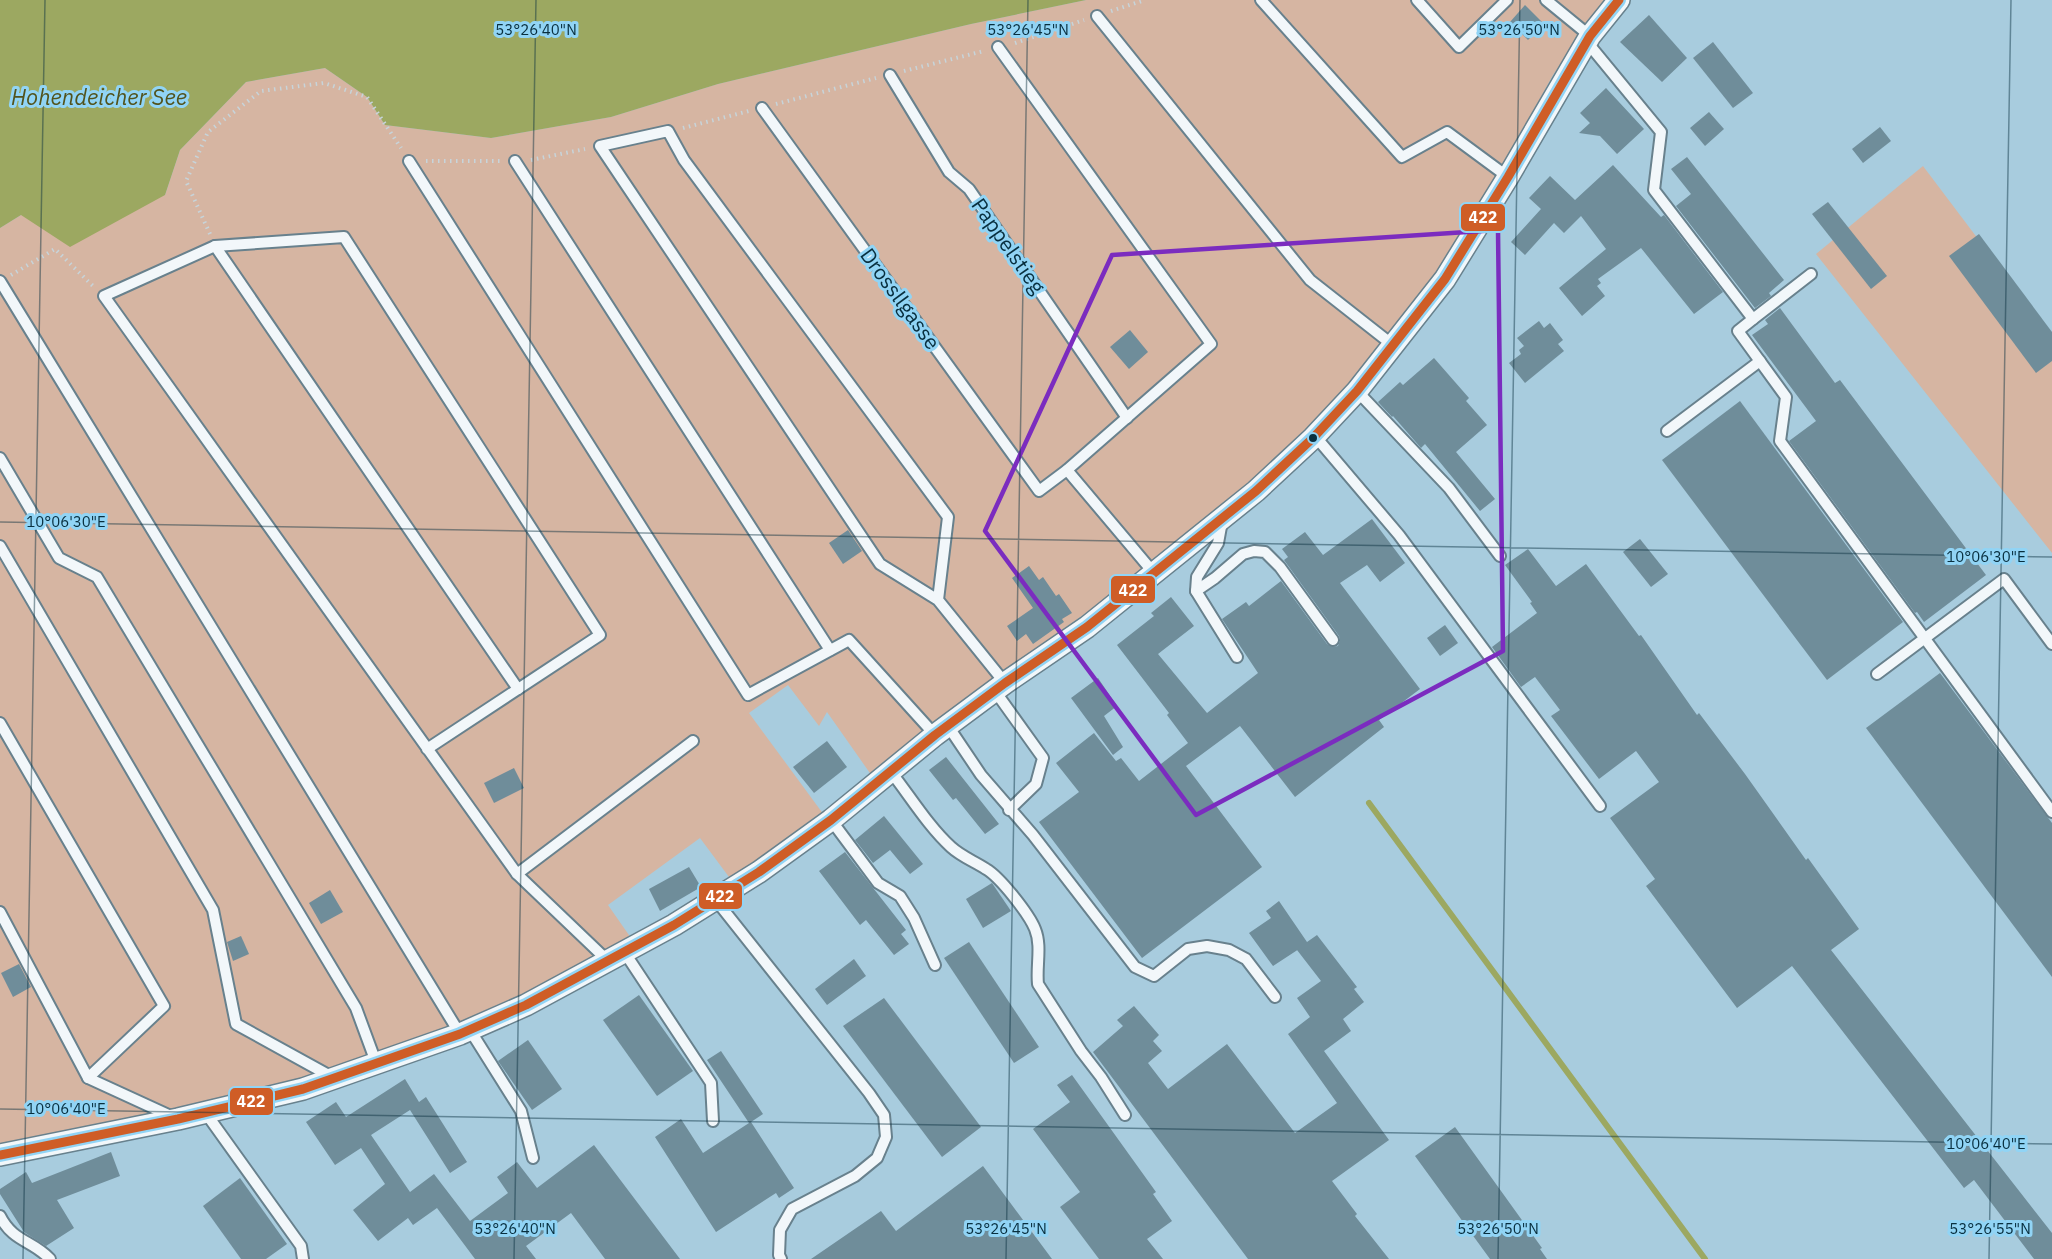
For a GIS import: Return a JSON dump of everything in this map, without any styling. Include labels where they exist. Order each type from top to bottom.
[{"type":"street","points":[[0,1155],[178,1119],[303,1089],[377,1065],[465,1032],[526,1005],[617,957],[759,872],[831,820],[941,730],[1087,627],[1256,491],[1316,436],[1394,346],[1445,279],[1589,39],[1619,0]]},
{"type":"lane","points":[[1261,0],[1402,157],[1447,132],[1508,177]]},
{"type":"lane","points":[[1417,0],[1459,47],[1508,0]]},
{"type":"lane","points":[[1546,0],[1589,39],[1661,132],[1654,190],[1753,319]]},
{"type":"lane","points":[[1097,16],[1310,280],[1394,346]]},
{"type":"lane","points":[[998,47],[1211,344],[1067,470],[1153,572]]},
{"type":"lane","name":"Pappelstieg","points":[[890,75],[950,172],[969,189],[1128,418]]},
{"type":"lane","name":"Drossllgasse","points":[[762,108],[1039,491],[1067,470]]},
{"type":"lane","points":[[938,600],[948,517],[684,160],[668,132],[600,146],[880,564],[938,600],[1000,687],[1043,758],[1036,784],[1009,810]]},
{"type":"lane","points":[[409,160],[748,695],[849,640],[941,730],[981,775],[1033,835],[1135,967],[1154,976],[1188,949],[1207,946],[1229,950],[1246,959],[1275,997]]},
{"type":"lane","points":[[515,161],[830,650]]},
{"type":"lane","points":[[427,748],[600,635],[344,237],[215,246],[104,296],[517,874],[617,957],[711,1083],[713,1121]]},
{"type":"lane","points":[[215,246],[518,689]]},
{"type":"lane","points":[[1811,274],[1738,332],[1786,397],[1780,441],[2052,812]]},
{"type":"lane","points":[[0,281],[465,1032],[521,1111],[533,1158]]},
{"type":"lane","points":[[1667,431],[1760,362]]},
{"type":"lane","points":[[1357,391],[1449,488],[1500,556]]},
{"type":"lane","points":[[1316,436],[1399,535],[1600,806]]},
{"type":"lane","points":[[0,458],[58,558],[97,577],[356,1008],[377,1065]]},
{"type":"lane","points":[[1222,518],[1218,543],[1197,577],[1196,591],[1237,657]]},
{"type":"lane","points":[[0,546],[213,910],[236,1024],[336,1079]]},
{"type":"lane","points":[[1196,591],[1243,554],[1254,551],[1265,552],[1280,567],[1333,640]]},
{"type":"lane","points":[[1877,674],[2004,579],[2052,644]]},
{"type":"lane","points":[[0,723],[164,1006],[88,1078]]},
{"type":"lane","points":[[517,874],[693,741]]},
{"type":"lane","points":[[891,772],[950,846],[967,860],[986,868],[996,876],[1018,903],[1035,929],[1039,956],[1038,984],[1125,1115]]},
{"type":"lane","points":[[831,820],[878,884],[900,896],[914,918],[935,965]]},
{"type":"lane","points":[[715,899],[884,1114],[886,1137],[877,1158],[855,1176],[792,1209],[780,1230],[779,1254],[781,1259]]},
{"type":"lane","points":[[0,912],[88,1078],[178,1119]]},
{"type":"lane","points":[[205,1112],[301,1246],[303,1259]]},
{"type":"lane","points":[[0,1216],[13,1236],[41,1250],[50,1259]]},
{"type":"path","points":[[668,132],[998,47],[1145,0]]},
{"type":"path","points":[[215,246],[186,181],[208,132],[261,91],[324,83],[367,97],[409,160],[523,162],[600,146]]},
{"type":"path","points":[[0,281],[55,249],[104,296]]},
{"type":"highlighted area","points":[[1498,230],[1503,651],[1196,815],[985,531],[1112,255]]},
{"type":"shaded area","points":[[1086,0],[1604,0],[1553,75],[1488,194],[1441,269],[1367,363],[1298,441],[1204,522],[1125,585],[955,707],[872,776],[827,712],[819,726],[788,685],[749,713],[824,815],[794,838],[729,877],[700,838],[608,905],[631,938],[488,1013],[314,1076],[191,1106],[0,1144],[0,228],[21,215],[165,195],[180,150],[246,82],[325,68],[367,97],[385,125],[491,138],[611,117],[718,84],[971,24]]},
{"type":"shaded area","points":[[1923,166],[2052,337],[2052,553],[1816,254]]},
{"type":"water","name":"Hohendeicher See","points":[[0,0],[1086,0],[971,24],[718,84],[611,117],[491,138],[385,125],[367,97],[325,68],[246,82],[180,150],[165,195],[70,247],[21,215],[0,228]]},
{"type":"building","points":[[1525,5],[1544,24],[1528,40],[1510,22]]},
{"type":"building","points":[[1649,15],[1687,58],[1662,82],[1620,42]]},
{"type":"building","points":[[1713,42],[1753,93],[1733,108],[1693,58]]},
{"type":"building","points":[[1606,88],[1644,129],[1617,154],[1600,136],[1579,133],[1590,123],[1580,113]]},
{"type":"building","points":[[1709,112],[1724,129],[1705,146],[1690,128]]},
{"type":"building","points":[[1880,127],[1891,141],[1863,163],[1852,149]]},
{"type":"building","points":[[1687,157],[1784,280],[1769,293],[1771,296],[1755,308],[1676,206],[1691,194],[1671,169]]},
{"type":"building","points":[[1613,165],[1661,217],[1664,215],[1723,292],[1694,314],[1641,248],[1598,279],[1601,283],[1597,286],[1605,296],[1582,316],[1559,288],[1606,249],[1581,216],[1564,233],[1554,223],[1525,255],[1511,242],[1541,209],[1529,198],[1550,176],[1575,200]]},
{"type":"building","points":[[1828,202],[1887,276],[1871,289],[1812,214]]},
{"type":"building","points":[[1979,234],[2052,332],[2052,361],[2036,373],[1949,256]]},
{"type":"building","points":[[1780,308],[1835,383],[1840,380],[1986,575],[1924,622],[1917,612],[1915,613],[1789,441],[1816,421],[1752,335],[1768,324],[1765,320]]},
{"type":"building","points":[[1539,321],[1544,328],[1550,323],[1563,340],[1558,344],[1564,351],[1525,383],[1509,363],[1521,354],[1519,350],[1524,346],[1517,338]]},
{"type":"building","points":[[1130,330],[1148,352],[1129,369],[1110,347]]},
{"type":"building","points":[[1434,358],[1469,398],[1466,401],[1487,425],[1456,452],[1495,499],[1480,511],[1425,444],[1421,448],[1378,402],[1400,382],[1403,385]]},
{"type":"building","points":[[1740,401],[1903,622],[1827,680],[1662,460]]},
{"type":"building","points":[[1372,519],[1405,563],[1380,582],[1367,565],[1340,583],[1420,689],[1379,720],[1384,727],[1295,797],[1240,726],[1186,766],[1262,867],[1142,958],[1039,822],[1079,792],[1056,763],[1094,733],[1116,761],[1121,758],[1139,781],[1188,743],[1167,715],[1169,713],[1117,645],[1154,616],[1151,613],[1171,597],[1194,626],[1158,654],[1207,713],[1258,673],[1222,619],[1246,602],[1249,606],[1281,581],[1327,644],[1333,647],[1338,646],[1339,636],[1284,560],[1288,557],[1282,549],[1305,532],[1323,555]]},
{"type":"building","points":[[848,530],[862,551],[843,564],[829,543]]},
{"type":"building","points":[[1640,539],[1668,574],[1651,587],[1623,552]]},
{"type":"building","points":[[1528,549],[1556,586],[1586,564],[1639,636],[1641,635],[1697,715],[1699,713],[1745,774],[1806,860],[1808,858],[1859,929],[1831,950],[2052,1233],[2052,1259],[2034,1259],[1974,1180],[1964,1188],[1792,966],[1737,1008],[1646,886],[1655,879],[1610,818],[1659,782],[1636,751],[1599,779],[1551,716],[1560,710],[1535,677],[1521,687],[1492,647],[1537,613],[1530,603],[1532,602],[1505,565]]},
{"type":"building","points":[[1029,566],[1039,580],[1043,577],[1056,596],[1059,594],[1072,613],[1062,619],[1064,622],[1033,644],[1026,634],[1017,641],[1007,626],[1033,608],[1012,578]]},
{"type":"building","points":[[1445,625],[1458,643],[1440,656],[1427,638]]},
{"type":"building","points":[[1940,673],[2052,823],[2052,977],[1866,728]]},
{"type":"building","points":[[1098,678],[1117,706],[1104,716],[1123,747],[1113,755],[1071,698]]},
{"type":"building","points":[[827,741],[847,767],[814,793],[793,767]]},
{"type":"building","points":[[946,757],[999,824],[985,834],[956,798],[953,800],[929,770]]},
{"type":"building","points":[[514,768],[524,788],[494,803],[484,783]]},
{"type":"building","points":[[884,816],[923,864],[910,874],[890,850],[873,863],[855,840]]},
{"type":"building","points":[[845,852],[906,930],[901,934],[909,944],[894,955],[866,920],[860,925],[819,871]]},
{"type":"building","points":[[689,867],[701,887],[660,911],[649,889]]},
{"type":"building","points":[[992,883],[1011,911],[983,928],[966,899]]},
{"type":"building","points":[[330,890],[343,912],[321,924],[309,903]]},
{"type":"building","points":[[1279,901],[1307,942],[1317,935],[1357,987],[1354,989],[1364,1002],[1343,1019],[1351,1031],[1324,1051],[1389,1140],[1332,1181],[1357,1214],[1355,1216],[1389,1259],[1248,1259],[1093,1052],[1123,1026],[1117,1020],[1134,1006],[1159,1035],[1153,1041],[1162,1051],[1148,1063],[1168,1089],[1227,1044],[1295,1133],[1337,1103],[1288,1034],[1310,1017],[1297,998],[1321,981],[1297,950],[1273,966],[1249,933],[1271,918],[1266,911]]},
{"type":"building","points":[[241,936],[249,954],[233,961],[227,942]]},
{"type":"building","points":[[969,942],[1039,1047],[1014,1063],[944,958]]},
{"type":"building","points":[[854,959],[866,976],[827,1005],[815,989]]},
{"type":"building","points":[[19,964],[31,987],[13,997],[1,973]]},
{"type":"building","points":[[639,995],[693,1071],[657,1096],[603,1020]]},
{"type":"building","points":[[884,998],[981,1127],[942,1157],[843,1026]]},
{"type":"building","points":[[528,1040],[562,1089],[532,1110],[498,1061]]},
{"type":"building","points":[[721,1051],[763,1114],[751,1122],[794,1188],[779,1198],[776,1193],[716,1232],[655,1137],[681,1119],[703,1153],[749,1123],[707,1060]]},
{"type":"building","points":[[1072,1075],[1156,1192],[1153,1194],[1172,1221],[1147,1239],[1163,1259],[1099,1259],[1060,1207],[1080,1192],[1033,1129],[1070,1102],[1057,1085]]},
{"type":"building","points":[[405,1079],[419,1102],[426,1097],[467,1162],[450,1173],[410,1110],[371,1135],[410,1192],[434,1174],[470,1221],[508,1193],[497,1177],[517,1162],[537,1188],[594,1145],[680,1259],[605,1259],[571,1213],[526,1246],[536,1259],[475,1259],[437,1208],[413,1225],[408,1218],[378,1241],[353,1210],[385,1184],[361,1148],[335,1165],[306,1122],[336,1102],[346,1117]]},
{"type":"building","points":[[1455,1127],[1542,1248],[1540,1249],[1547,1259],[1490,1259],[1415,1156]]},
{"type":"building","points":[[111,1152],[120,1176],[57,1200],[74,1228],[46,1246],[24,1232],[0,1194],[0,1189],[26,1172],[32,1183]]},
{"type":"building","points":[[983,1166],[1052,1259],[811,1259],[881,1211],[896,1231]]},
{"type":"building","points":[[240,1178],[287,1244],[266,1259],[241,1259],[203,1206]]},
{"type":"waterway","points":[[1369,803],[1705,1259]]},
{"type":"transit line","name":"422","points":[[0,1155],[178,1119],[303,1089],[460,1034],[526,1005],[674,925],[759,872],[831,820],[935,735],[1005,683],[1087,627],[1256,491],[1313,438],[1357,391],[1445,279],[1508,177],[1590,36],[1619,0]]}]
